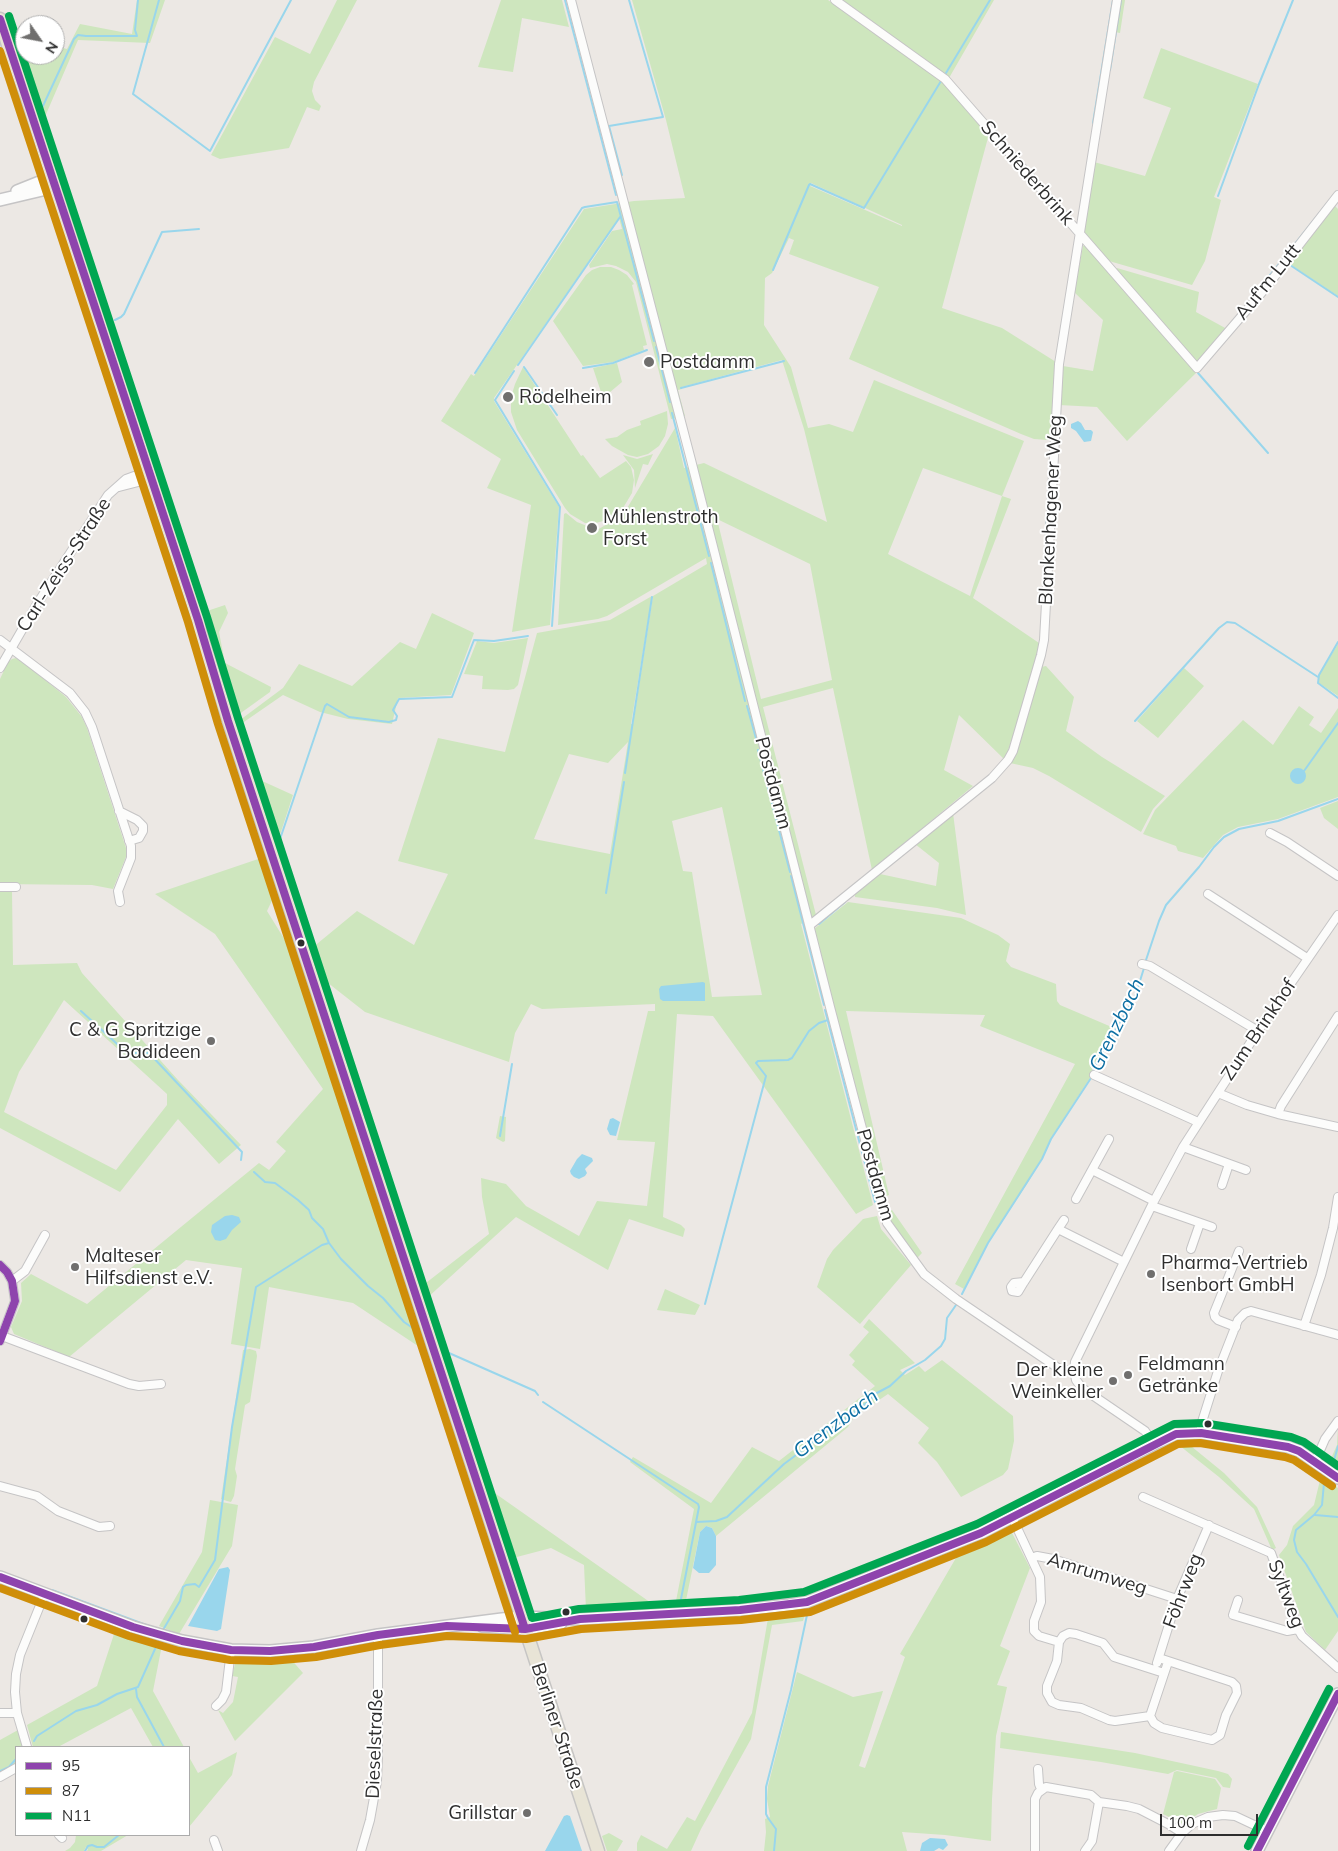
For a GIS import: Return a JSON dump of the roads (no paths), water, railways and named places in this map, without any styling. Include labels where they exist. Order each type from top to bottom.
[{"type":"main road","name":"Berliner Straße","points":[[0,19],[146,476],[198,620],[598,1851]]},
{"type":"street","name":"Postdamm","points":[[571,0],[694,470],[882,1209],[892,1232],[924,1274],[956,1299],[1062,1370],[1074,1370]]},
{"type":"street","name":"Schniederbrink","points":[[835,0],[945,79],[1197,368]]},
{"type":"street","name":"Blankenhagener Weg","points":[[810,925],[814,924],[992,778],[1008,760],[1013,750],[1042,655],[1059,364],[1117,0]]},
{"type":"street","points":[[1,199],[51,183]]},
{"type":"street","name":"Auf'm Lutt","points":[[1197,368],[1264,290],[1338,195]]},
{"type":"street","name":"Carl-Zeiss-Straße","points":[[0,668],[11,647],[108,495],[115,489],[146,476]]},
{"type":"street","points":[[0,640],[70,693],[85,712],[92,727],[131,846],[130,858],[118,891],[120,902]]},
{"type":"street","points":[[119,811],[137,820],[143,826],[143,831],[139,838],[129,841]]},
{"type":"street","points":[[1270,833],[1338,876]]},
{"type":"street","points":[[0,887],[16,887]]},
{"type":"street","points":[[1208,894],[1308,958]]},
{"type":"street","name":"Zum Brinkhof","points":[[1074,1370],[1075,1362],[1183,1146],[1258,1031],[1338,914]]},
{"type":"street","points":[[1146,965],[1258,1031]]},
{"type":"street","points":[[1278,1114],[1281,1106],[1338,1016]]},
{"type":"street","points":[[1094,1075],[1198,1122]]},
{"type":"street","points":[[1218,1093],[1278,1114],[1338,1127]]},
{"type":"street","points":[[1076,1200],[1109,1139]]},
{"type":"street","points":[[1183,1146],[1246,1170]]},
{"type":"street","points":[[1222,1185],[1229,1164]]},
{"type":"street","points":[[1092,1170],[1153,1203],[1212,1228]]},
{"type":"street","points":[[1304,1326],[1321,1275],[1333,1228],[1338,1197]]},
{"type":"street","points":[[1024,1282],[1064,1220]]},
{"type":"street","points":[[1191,1249],[1200,1223]]},
{"type":"street","points":[[1058,1230],[1124,1262]]},
{"type":"street","points":[[12,1281],[25,1271],[44,1235]]},
{"type":"street","points":[[1236,1327],[1218,1320],[1214,1313],[1239,1251]]},
{"type":"street","points":[[0,1265],[12,1281],[15,1301],[1,1338],[129,1384],[139,1386],[161,1384]]},
{"type":"street","points":[[1201,1433],[1201,1425],[1218,1371],[1242,1315],[1251,1311],[1338,1335]]},
{"type":"street","points":[[1074,1370],[1076,1380],[1082,1388],[1145,1431],[1154,1444]]},
{"type":"street","points":[[1315,1462],[1325,1439],[1338,1421]]},
{"type":"street","points":[[0,1577],[141,1630],[182,1642],[231,1650],[314,1647],[378,1635],[447,1626],[740,1610],[807,1602],[981,1534],[1176,1434],[1201,1433],[1288,1447],[1299,1451],[1338,1478]]},
{"type":"street","points":[[0,1486],[37,1496],[58,1512],[99,1527],[110,1526]]},
{"type":"street","name":"Syltweg","points":[[1143,1497],[1271,1553],[1302,1636],[1338,1668]]},
{"type":"street","name":"Amrumweg","points":[[1012,1517],[1032,1558],[1037,1556],[1053,1559],[1177,1599]]},
{"type":"street","name":"Föhrweg","points":[[1155,1669],[1177,1599],[1209,1525]]},
{"type":"street","points":[[1032,1558],[1041,1583],[1041,1602],[1034,1621],[1034,1630],[1039,1636],[1059,1642]]},
{"type":"street","points":[[27,1746],[17,1713],[16,1674],[20,1655],[45,1594]]},
{"type":"street","points":[[1238,1600],[1234,1615],[1287,1631],[1298,1629]]},
{"type":"street","points":[[1150,1716],[1115,1721],[1080,1708],[1052,1702],[1047,1693],[1059,1642],[1063,1636],[1070,1633],[1076,1634],[1103,1643],[1114,1657],[1164,1673]]},
{"type":"street","name":"Dieselstraße","points":[[361,1851],[370,1820],[378,1756],[378,1635]]},
{"type":"street","points":[[216,1706],[226,1692],[231,1650]]},
{"type":"street","points":[[1159,1658],[1232,1682],[1236,1686],[1237,1693],[1226,1715],[1220,1735],[1212,1740],[1162,1728],[1154,1723],[1150,1716],[1168,1662]]},
{"type":"street","points":[[1256,1851],[1338,1694]]},
{"type":"street","points":[[0,1713],[17,1713]]},
{"type":"street","points":[[0,1777],[15,1769]]},
{"type":"street","points":[[1038,1769],[1041,1789]]},
{"type":"street","points":[[1035,1851],[1036,1799],[1041,1789],[1046,1787],[1091,1795],[1099,1802],[1146,1811],[1182,1833]]},
{"type":"street","points":[[1086,1851],[1092,1841],[1099,1802]]},
{"type":"street","points":[[1169,1851],[1182,1833],[1200,1820],[1208,1817],[1235,1816],[1267,1831]]},
{"type":"street","points":[[214,1840],[218,1851]]},
{"type":"water","points":[[1078,421],[1085,430],[1093,432],[1091,441],[1084,442],[1076,431],[1071,428],[1071,424]]},
{"type":"water","points":[[1298,768],[1306,776],[1298,784],[1290,776]]},
{"type":"water","points":[[705,983],[705,1001],[663,1001],[660,999],[659,989],[661,986]]},
{"type":"water","points":[[613,1118],[620,1122],[616,1136],[610,1135],[607,1129],[610,1119]]},
{"type":"water","points":[[582,1154],[592,1158],[593,1161],[585,1169],[587,1173],[585,1176],[579,1179],[574,1177],[570,1171]]},
{"type":"water","points":[[225,1216],[239,1217],[241,1222],[226,1239],[215,1240],[211,1232],[212,1225]]},
{"type":"water","points":[[706,1526],[712,1528],[716,1536],[716,1565],[709,1573],[699,1573],[693,1568],[700,1532]]},
{"type":"water","points":[[228,1567],[230,1570],[221,1629],[217,1631],[188,1626],[219,1569]]},
{"type":"water","points":[[564,1816],[570,1816],[582,1851],[545,1851]]},
{"type":"water","points":[[930,1838],[945,1839],[948,1845],[943,1850],[939,1848],[934,1851],[920,1851],[922,1843]]},
{"type":"waterway","points":[[41,115],[42,108],[74,39],[78,35],[137,36],[135,30],[138,0]]},
{"type":"waterway","points":[[159,0],[133,94],[210,151],[291,0]]},
{"type":"waterway","points":[[565,0],[616,195]]},
{"type":"waterway","points":[[622,175],[609,126],[663,117],[629,0]]},
{"type":"waterway","points":[[946,73],[990,0]]},
{"type":"waterway","points":[[1093,123],[1113,0]]},
{"type":"waterway","points":[[1110,70],[1121,0]]},
{"type":"waterway","points":[[1218,196],[1259,84],[1293,0]]},
{"type":"waterway","points":[[773,270],[809,185],[864,208],[941,81]]},
{"type":"waterway","points":[[13,83],[26,135],[36,163]]},
{"type":"waterway","points":[[1254,295],[1329,201]]},
{"type":"waterway","points":[[475,373],[582,208],[585,207],[617,202],[654,341]]},
{"type":"waterway","points":[[49,207],[133,462]]},
{"type":"waterway","points":[[518,365],[620,217]]},
{"type":"waterway","points":[[115,320],[124,314],[162,232],[199,229]]},
{"type":"waterway","points":[[1287,263],[1338,297]]},
{"type":"waterway","points":[[656,347],[670,402]]},
{"type":"waterway","points":[[583,368],[613,363],[647,350]]},
{"type":"waterway","points":[[681,388],[784,361]]},
{"type":"waterway","points":[[524,367],[557,415]]},
{"type":"waterway","points":[[514,371],[495,400],[560,507],[552,626]]},
{"type":"waterway","points":[[1198,373],[1268,453]]},
{"type":"waterway","points":[[672,413],[709,556]]},
{"type":"waterway","points":[[1044,575],[1047,513]]},
{"type":"waterway","points":[[711,563],[745,701]]},
{"type":"waterway","points":[[625,773],[652,597]]},
{"type":"waterway","points":[[1135,721],[1219,628],[1227,622],[1235,623],[1318,677]]},
{"type":"waterway","points":[[285,868],[278,845],[327,704],[349,717],[389,722],[396,720],[397,716],[393,710],[399,699],[452,697],[474,640],[494,641],[528,636]]},
{"type":"waterway","points":[[1338,642],[1319,675],[1318,683],[1338,698]]},
{"type":"waterway","points":[[747,706],[757,742]]},
{"type":"waterway","points":[[1304,771],[1338,723]]},
{"type":"waterway","points":[[758,750],[790,872]]},
{"type":"waterway","points":[[606,893],[624,782]]},
{"type":"waterway","name":"Grenzbach","points":[[1145,963],[1166,905],[1224,837],[1239,829],[1278,821],[1338,799]]},
{"type":"waterway","points":[[791,876],[824,1005]]},
{"type":"waterway","points":[[288,877],[294,896]]},
{"type":"waterway","points":[[819,924],[845,902]]},
{"type":"waterway","name":"Grenzbach","points":[[962,1294],[988,1243],[1042,1159],[1051,1139],[1091,1078],[1097,1061],[1135,997],[1144,968]]},
{"type":"waterway","points":[[825,1010],[875,1202]]},
{"type":"waterway","points":[[81,1011],[127,1053],[149,1053],[242,1152],[241,1160]]},
{"type":"waterway","points":[[705,1304],[766,1076],[756,1063],[758,1061],[788,1060],[792,1058],[809,1031],[819,1023],[828,1020]]},
{"type":"waterway","points":[[500,1136],[512,1064]]},
{"type":"waterway","points":[[254,1172],[265,1182],[275,1183],[309,1210],[312,1218],[323,1229],[329,1243],[341,1259],[383,1298],[404,1322],[417,1331],[427,1347]]},
{"type":"waterway","points":[[163,1630],[180,1601],[183,1587],[195,1584],[199,1587],[215,1560],[232,1427],[256,1287],[322,1245],[329,1243]]},
{"type":"waterway","name":"Grenzbach","points":[[696,1522],[716,1521],[727,1517],[784,1464],[869,1401],[875,1394],[890,1386],[906,1371],[925,1360],[941,1346],[945,1339],[947,1318],[956,1305]]},
{"type":"waterway","points":[[442,1346],[449,1353],[535,1391],[538,1395]]},
{"type":"waterway","points":[[543,1402],[698,1504],[699,1507],[680,1604],[696,1606],[762,1602]]},
{"type":"waterway","points":[[1333,1464],[1338,1446]]},
{"type":"waterway","points":[[1324,1483],[1322,1505],[1314,1515],[1296,1530],[1294,1540],[1297,1552],[1338,1617]]},
{"type":"waterway","points":[[1315,1515],[1338,1517]]},
{"type":"waterway","points":[[52,1590],[149,1626]]},
{"type":"waterway","points":[[587,1612],[665,1609]]},
{"type":"waterway","points":[[774,1851],[776,1829],[766,1814],[766,1787],[791,1690],[807,1615]]},
{"type":"waterway","points":[[588,1627],[627,1623],[659,1623]]},
{"type":"waterway","points":[[34,1741],[37,1736],[76,1711],[97,1705],[117,1694],[138,1687],[155,1649]]},
{"type":"waterway","points":[[136,1689],[137,1697],[163,1746]]},
{"type":"waterway","points":[[0,1771],[9,1767],[15,1760]]},
{"type":"waterway","points":[[85,1851],[88,1846],[92,1845],[104,1847],[118,1836]]},
{"type":"place","name":"Postdamm","points":[[649,362]]},
{"type":"place","name":"Rödelheim","points":[[508,397]]},
{"type":"place","name":"Mühlenstroth Forst","points":[[592,528]]},
{"type":"place","name":"C & G Spritzige Badideen","points":[[211,1041]]},
{"type":"place","name":"Malteser Hilfsdienst e.V.","points":[[75,1267]]},
{"type":"place","name":"Pharma-Vertrieb Isenbort GmbH","points":[[1151,1274]]},
{"type":"place","name":"Feldmann Getränke","points":[[1128,1375]]},
{"type":"place","name":"Der kleine Weinkeller","points":[[1113,1381]]},
{"type":"place","name":"Grillstar","points":[[527,1813]]}]
